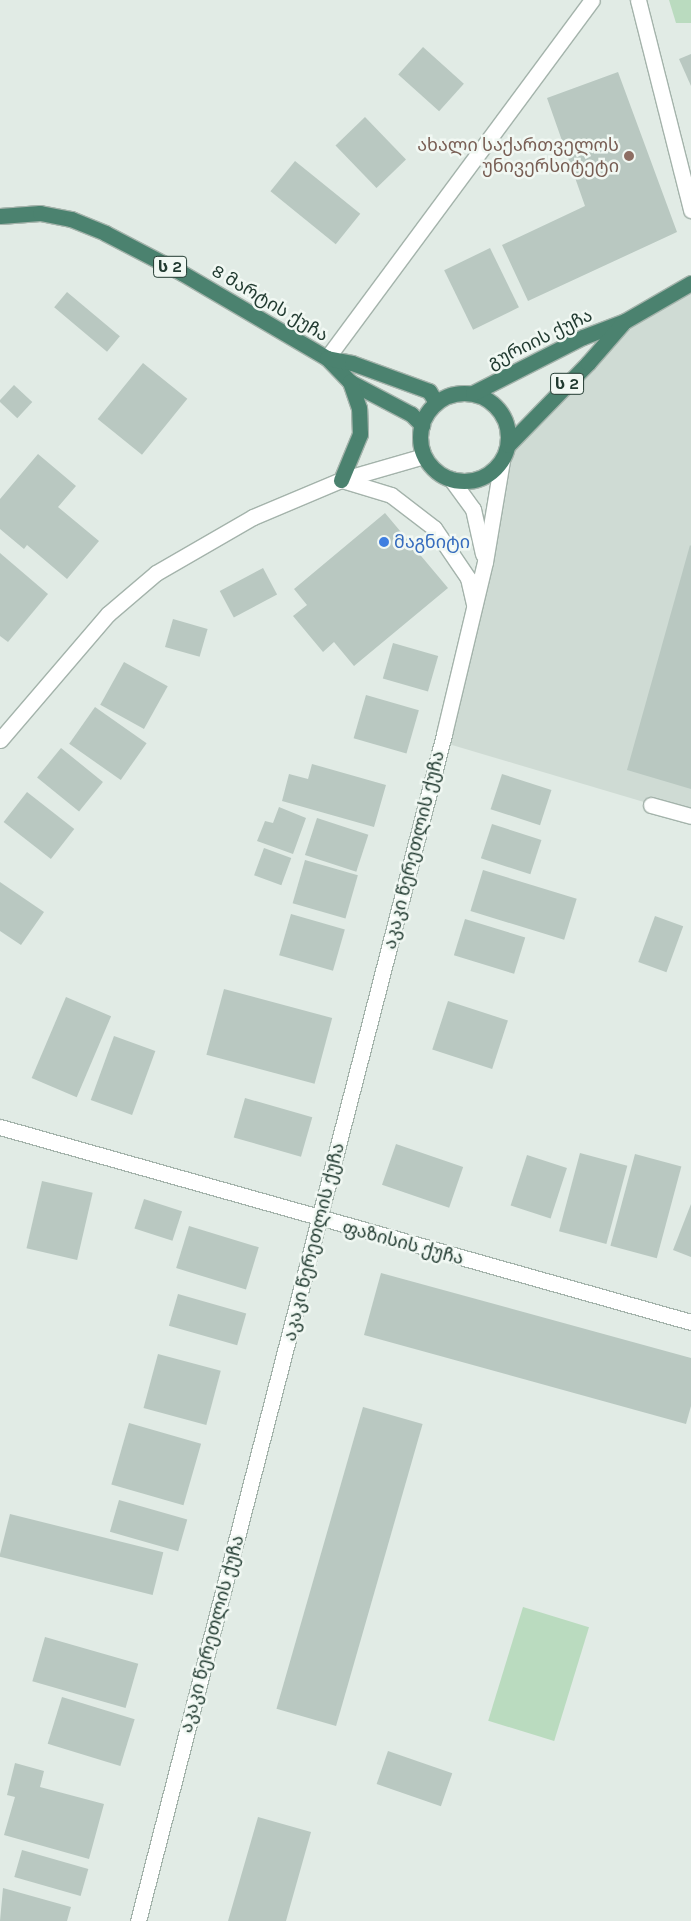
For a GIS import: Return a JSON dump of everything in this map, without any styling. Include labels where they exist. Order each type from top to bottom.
[{"type":"highway","name":"8 მარტის ქუჩა","points":[[0,216],[40,213],[71,219],[105,233],[182,273],[327,358],[350,382],[411,414],[422,425]]},
{"type":"highway","name":"გურიის ქუჩა","points":[[472,393],[584,337],[625,321],[691,284]]},
{"type":"highway","name":"გურიის ქუჩა","points":[[508,444],[588,363],[625,321]]},
{"type":"highway","name":"8 მარტის ქუჩა","points":[[327,358],[352,363],[429,390],[436,402]]},
{"type":"highway","points":[[341,480],[360,434],[359,408],[350,382]]},
{"type":"highway","points":[[472,393],[496,406],[508,431],[508,444],[502,460],[495,469],[474,480],[451,479],[431,466],[424,456],[420,435],[422,425],[436,402],[448,395],[472,393]]},
{"type":"main road","points":[[327,358],[592,0]]},
{"type":"main road","points":[[638,0],[691,210]]},
{"type":"main road","points":[[0,740],[102,620],[156,574],[253,517],[341,480],[424,456]]},
{"type":"main road","name":"აკაკი წერეთლის ქუჩა","points":[[138,1921],[320,1220],[475,609],[502,460]]},
{"type":"main road","name":"აკაკი წერეთლის ქუჩა","points":[[451,479],[473,509],[485,562]]},
{"type":"main road","points":[[341,480],[391,495],[434,528],[468,578],[475,609]]},
{"type":"main road","points":[[651,805],[691,816]]},
{"type":"main road","name":"ფაზისის ქუჩა","points":[[0,1127],[320,1220],[691,1322]]},
{"type":"shaded area","points":[[691,283],[691,816],[442,742],[506,451],[625,321]]},
{"type":"green space","points":[[669,0],[691,0],[691,23],[676,23]]},
{"type":"green space","points":[[523,1607],[589,1627],[554,1741],[488,1721]]},
{"type":"building","points":[[423,47],[464,84],[439,111],[398,74]]},
{"type":"building","points":[[691,54],[691,86],[679,59]]},
{"type":"building","points":[[618,72],[677,232],[528,301],[502,245],[585,206],[547,98]]},
{"type":"building","points":[[365,117],[406,159],[376,188],[336,145]]},
{"type":"building","points":[[295,161],[360,214],[336,244],[270,191]]},
{"type":"building","points":[[490,248],[519,307],[473,330],[444,270]]},
{"type":"building","points":[[67,292],[120,336],[107,352],[54,307]]},
{"type":"building","points":[[143,363],[187,399],[142,455],[98,419]]},
{"type":"building","points":[[14,385],[32,402],[17,418],[0,402]]},
{"type":"building","points":[[38,454],[76,486],[58,507],[99,541],[67,579],[27,545],[24,549],[0,529],[0,499]]},
{"type":"building","points":[[385,513],[448,588],[354,666],[334,642],[323,652],[293,616],[307,605],[294,589]]},
{"type":"building","points":[[691,546],[691,789],[627,770]]},
{"type":"building","points":[[0,553],[48,594],[8,642],[0,636]]},
{"type":"building","points":[[263,568],[277,594],[234,617],[220,591]]},
{"type":"building","points":[[173,619],[208,629],[200,657],[165,647]]},
{"type":"building","points":[[393,643],[438,656],[428,692],[383,679]]},
{"type":"building","points":[[124,662],[168,686],[144,729],[100,705]]},
{"type":"building","points":[[366,695],[419,710],[406,753],[354,738]]},
{"type":"building","points":[[95,707],[147,743],[121,780],[69,744]]},
{"type":"building","points":[[61,748],[103,782],[79,812],[37,778]]},
{"type":"building","points":[[312,764],[386,785],[374,827],[282,801],[289,774],[308,779]]},
{"type":"building","points":[[502,774],[551,790],[540,825],[491,809]]},
{"type":"building","points":[[27,792],[74,829],[51,859],[4,822]]},
{"type":"building","points":[[279,807],[306,818],[293,854],[257,841],[265,821],[273,823]]},
{"type":"building","points":[[317,818],[368,835],[356,872],[305,855]]},
{"type":"building","points":[[492,824],[541,840],[530,874],[481,858]]},
{"type":"building","points":[[264,848],[291,858],[281,885],[254,875]]},
{"type":"building","points":[[305,860],[358,875],[345,918],[293,903]]},
{"type":"building","points":[[483,870],[577,899],[564,940],[470,911]]},
{"type":"building","points":[[0,882],[44,912],[21,945],[0,931]]},
{"type":"building","points":[[291,914],[345,929],[333,971],[279,955]]},
{"type":"building","points":[[655,916],[683,926],[666,972],[638,962]]},
{"type":"building","points":[[465,919],[525,937],[514,974],[454,955]]},
{"type":"building","points":[[224,989],[332,1018],[315,1084],[206,1055]]},
{"type":"building","points":[[66,997],[111,1016],[77,1097],[32,1078]]},
{"type":"building","points":[[448,1001],[508,1020],[492,1069],[432,1050]]},
{"type":"building","points":[[114,1036],[155,1051],[132,1115],[91,1100]]},
{"type":"building","points":[[245,1098],[312,1117],[301,1157],[234,1137]]},
{"type":"building","points":[[396,1144],[463,1167],[449,1208],[382,1185]]},
{"type":"building","points":[[580,1153],[627,1166],[606,1244],[559,1231]]},
{"type":"building","points":[[635,1154],[681,1166],[657,1258],[610,1246]]},
{"type":"building","points":[[527,1155],[567,1168],[551,1218],[511,1205]]},
{"type":"building","points":[[42,1181],[93,1193],[77,1260],[26,1248]]},
{"type":"building","points":[[144,1199],[182,1211],[172,1241],[134,1228]]},
{"type":"building","points":[[691,1204],[691,1257],[673,1250]]},
{"type":"building","points":[[189,1226],[259,1247],[246,1289],[176,1268]]},
{"type":"building","points":[[381,1273],[691,1358],[691,1406],[686,1424],[364,1335]]},
{"type":"building","points":[[178,1294],[246,1314],[237,1345],[169,1326]]},
{"type":"building","points":[[158,1354],[221,1371],[206,1425],[144,1408]]},
{"type":"building","points":[[363,1407],[423,1424],[336,1726],[276,1709]]},
{"type":"building","points":[[129,1423],[201,1444],[183,1505],[111,1485]]},
{"type":"building","points":[[119,1500],[187,1520],[178,1551],[110,1532]]},
{"type":"building","points":[[10,1514],[163,1552],[153,1595],[0,1557]]},
{"type":"building","points":[[45,1637],[138,1664],[126,1708],[32,1681]]},
{"type":"building","points":[[62,1697],[135,1719],[120,1766],[48,1744]]},
{"type":"building","points":[[388,1751],[452,1773],[441,1806],[377,1784]]},
{"type":"building","points":[[15,1763],[44,1771],[40,1787],[104,1804],[89,1859],[4,1835],[15,1797],[7,1795]]},
{"type":"building","points":[[258,1817],[311,1832],[286,1921],[228,1921]]},
{"type":"building","points":[[22,1850],[88,1869],[81,1896],[14,1877]]},
{"type":"building","points":[[3,1888],[71,1907],[67,1921],[0,1921]]},
{"type":"place","name":"ახალი საქართველოს უნივერსიტეტი","points":[[629,156]]},
{"type":"place","name":"მაგნიტი","points":[[384,542]]}]
